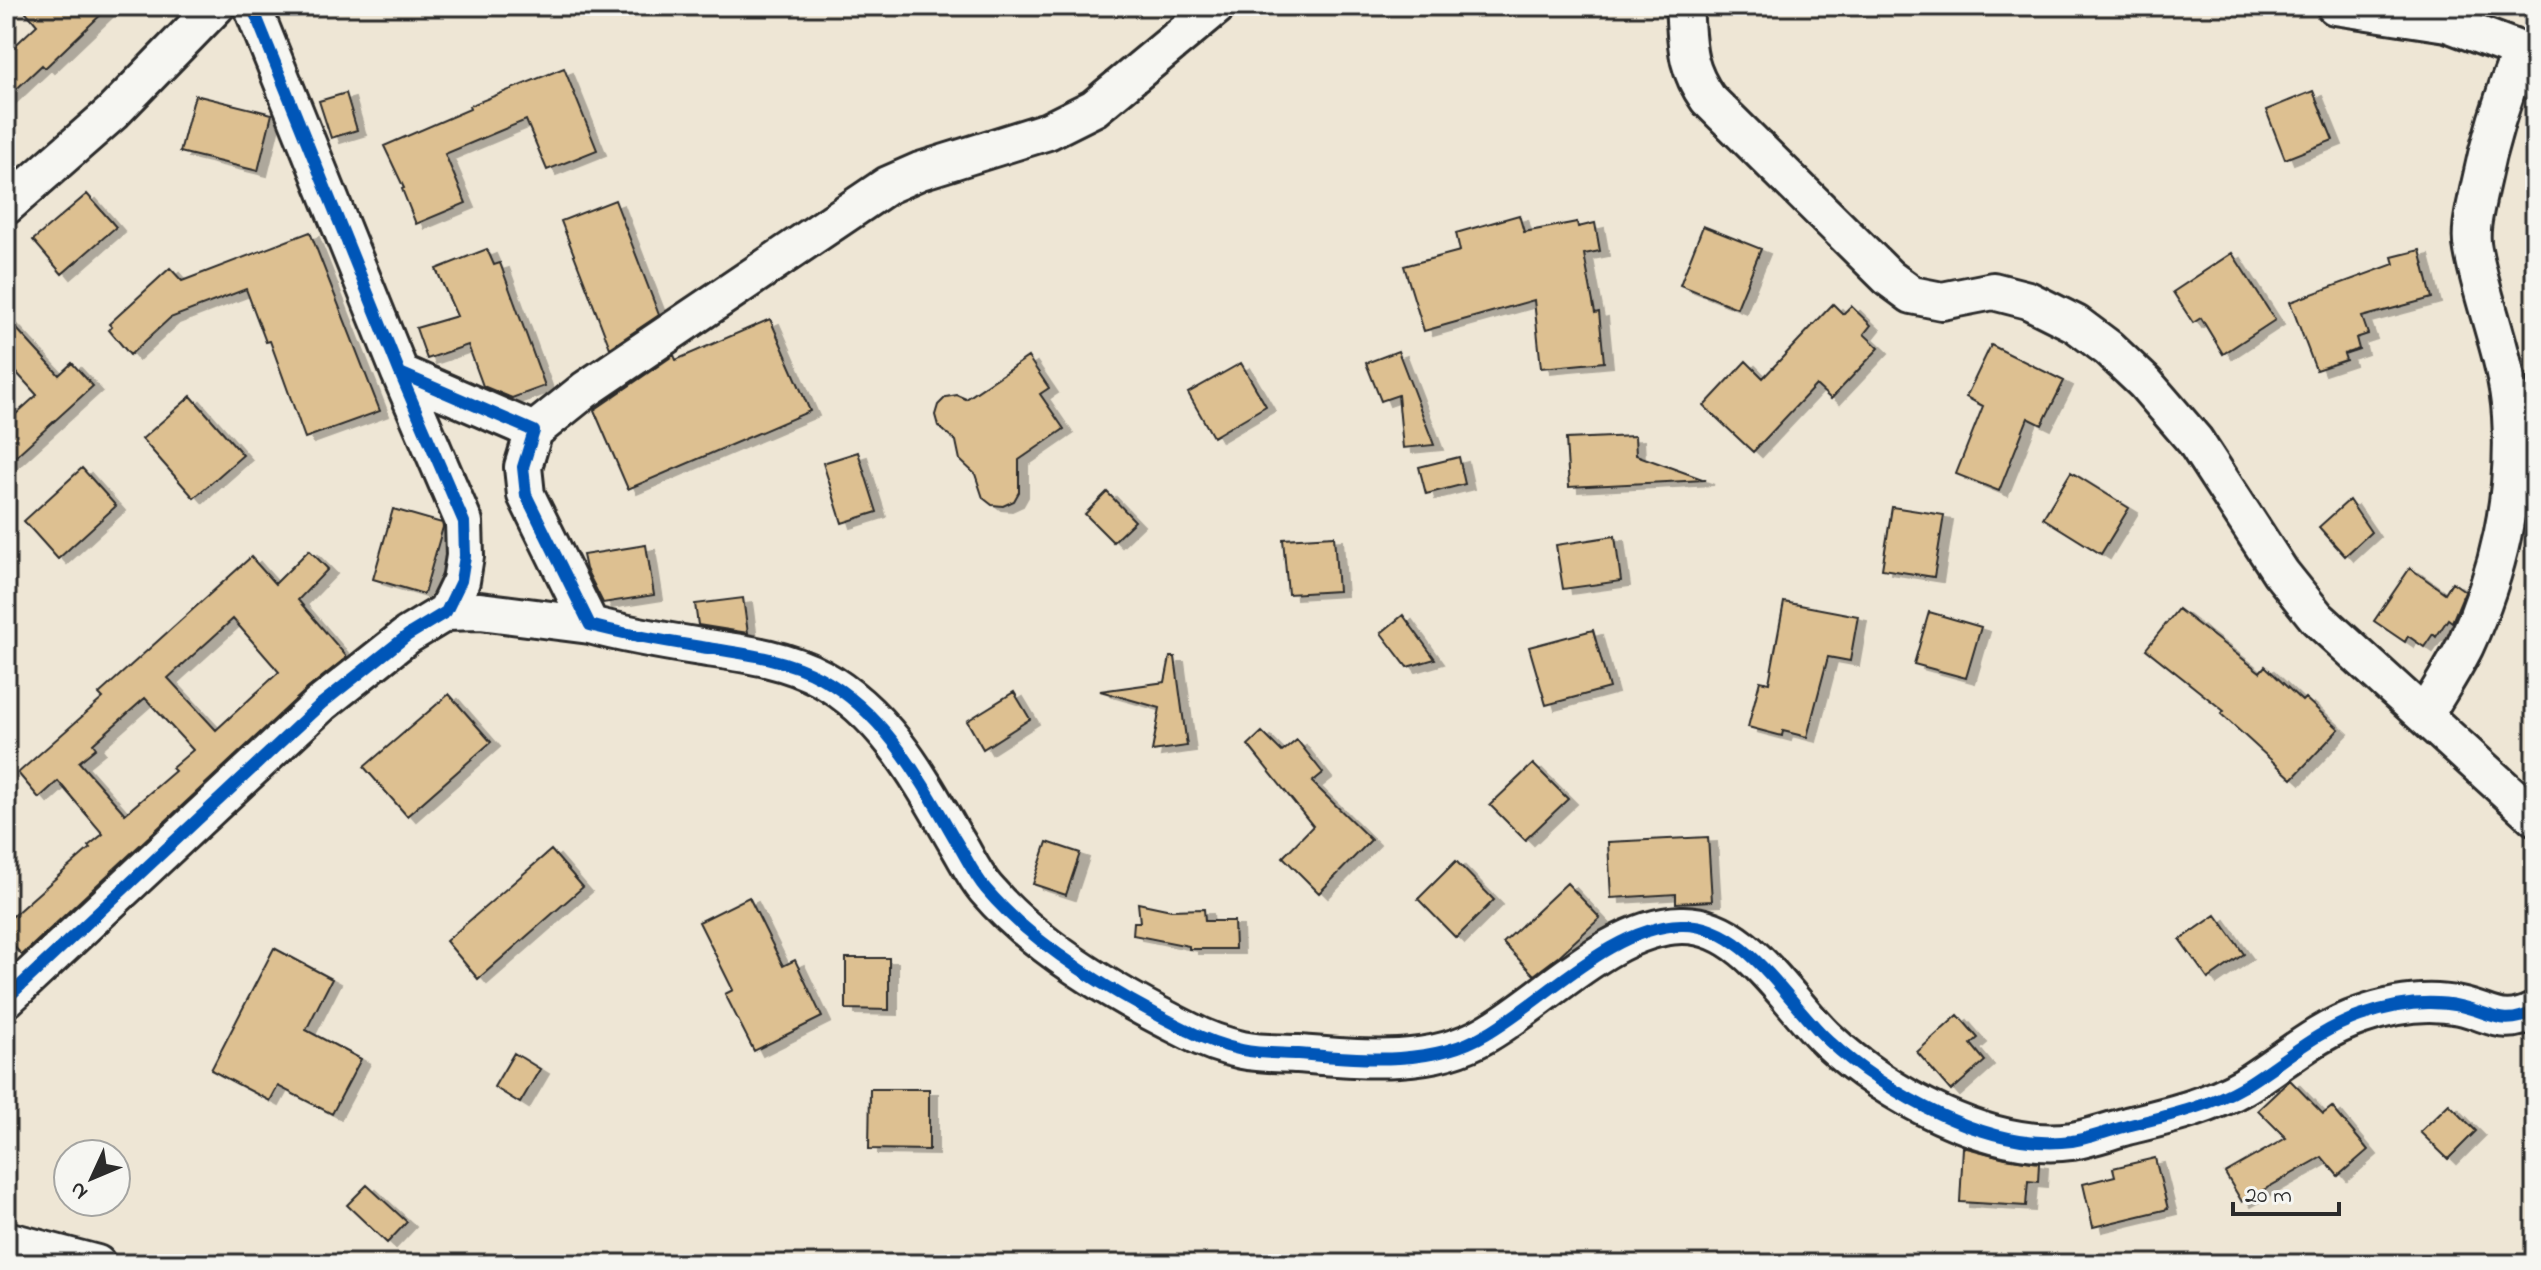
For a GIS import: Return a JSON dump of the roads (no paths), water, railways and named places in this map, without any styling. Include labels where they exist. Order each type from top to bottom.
[{"type":"street","points":[[6,206],[112,113],[216,6]]},
{"type":"street","points":[[252,6],[400,373],[464,522],[465,556],[461,581],[446,612]]},
{"type":"street","points":[[590,625],[526,495],[523,467],[534,431],[585,390],[888,185],[933,166],[1048,131],[1094,108],[1217,6]]},
{"type":"street","points":[[1684,6],[1687,55],[1694,79],[1708,99],[1889,278],[1912,295],[1942,301],[1993,291],[2028,300],[2076,324],[2108,348],[2145,383],[2195,441],[2281,573],[2317,618],[2535,817]]},
{"type":"street","points":[[2335,6],[2427,18],[2528,54],[2498,107],[2487,148],[2472,234],[2472,247],[2503,368],[2511,415],[2510,507],[2498,557],[2470,634],[2425,715]]},
{"type":"street","points":[[400,373],[534,431]]},
{"type":"street","points":[[6,999],[321,704],[408,635],[446,612],[480,611],[590,625],[630,635],[736,652],[789,664],[819,677],[855,700],[909,760],[982,884],[1019,924],[1111,988],[1194,1034],[1242,1050],[1355,1059],[1436,1054],[1466,1046],[1492,1032],[1603,954],[1636,935],[1674,925],[1703,925],[1730,939],[1761,965],[1828,1040],[1878,1079],[1942,1116],[1980,1132],[2032,1140],[2070,1141],[2207,1105],[2245,1085],[2303,1043],[2350,1019],[2378,1010],[2416,1003],[2459,1006],[2499,1020],[2520,1019],[2535,1011]]},
{"type":"street","points":[[6,1240],[97,1264]]}]
